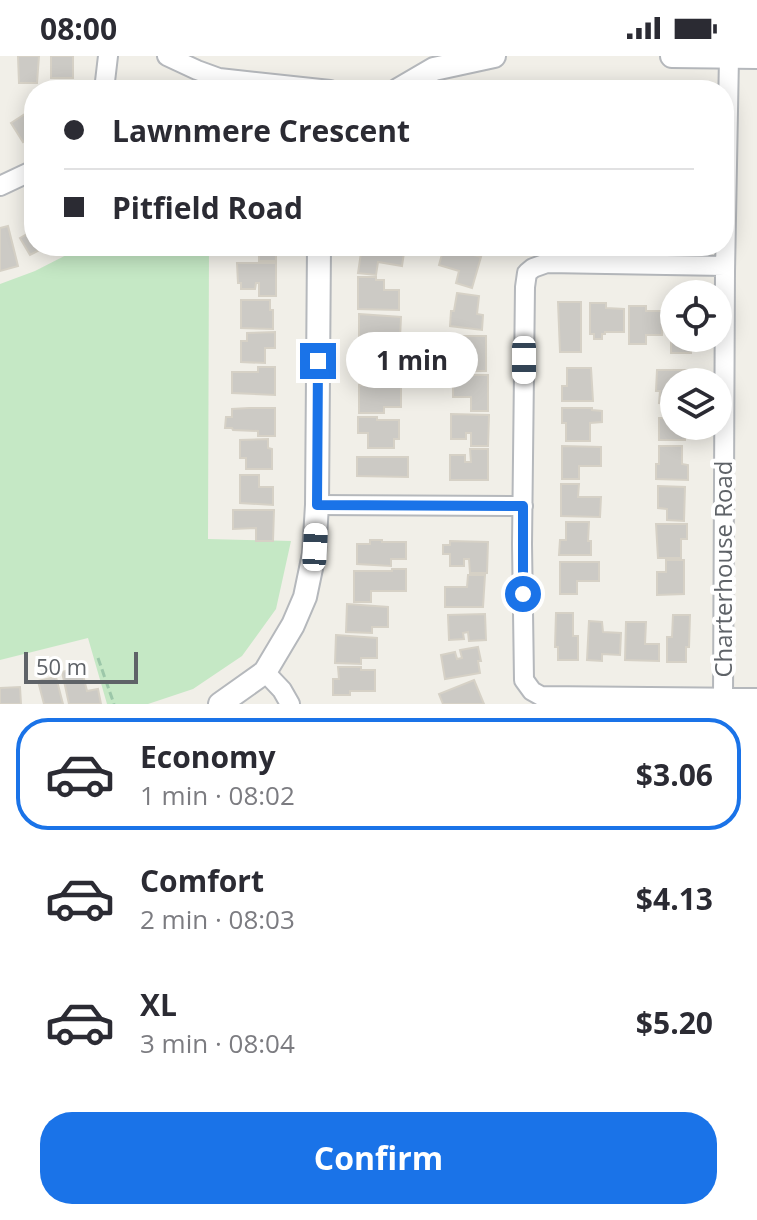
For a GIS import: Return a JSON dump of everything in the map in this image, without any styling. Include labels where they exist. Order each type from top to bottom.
[{"type":"street","points":[[105,80],[108,56]]},
{"type":"street","points":[[167,56],[219,78],[238,80]]},
{"type":"street","points":[[415,80],[434,69],[494,56]]},
{"type":"street","points":[[672,56],[757,57]]},
{"type":"street","name":"Charterhouse Road","points":[[729,57],[729,80]]},
{"type":"street","points":[[0,186],[24,175]]},
{"type":"street","points":[[220,704],[265,672],[293,625],[305,597],[315,547],[317,505],[319,256]]},
{"type":"street","name":"Charterhouse Road","points":[[723,697],[725,256]]},
{"type":"street","points":[[725,266],[547,263],[527,273],[524,680],[532,691],[541,696],[757,698]]},
{"type":"street","points":[[317,505],[523,506]]},
{"type":"street","points":[[265,672],[290,704]]},
{"type":"path","points":[[98,658],[114,704]]},
{"type":"green space","points":[[64,256],[209,256],[208,539],[291,541],[276,609],[242,656],[193,689],[148,704],[107,704],[88,638],[0,660],[0,284]]},
{"type":"building","points":[[18,56],[39,56],[37,80],[19,83]]},
{"type":"building","points":[[51,56],[73,56],[73,78],[51,78]]},
{"type":"building","points":[[24,115],[24,141],[23,142],[11,123]]},
{"type":"building","points":[[8,226],[18,266],[0,271],[0,228]]},
{"type":"building","points":[[259,256],[276,256],[276,261],[259,261]]},
{"type":"building","points":[[361,256],[404,256],[402,266],[378,262],[376,275],[358,273]]},
{"type":"building","points":[[442,256],[481,257],[472,288],[456,283],[459,271],[439,265]]},
{"type":"building","points":[[237,263],[276,263],[276,296],[259,296],[259,283],[256,283],[255,289],[241,289]]},
{"type":"building","points":[[358,277],[376,277],[376,280],[384,280],[384,290],[399,290],[399,310],[358,309]]},
{"type":"building","points":[[457,293],[479,296],[477,314],[483,315],[482,330],[450,326]]},
{"type":"building","points":[[241,300],[270,300],[273,329],[241,328]]},
{"type":"building","points":[[558,302],[581,302],[581,352],[560,352]]},
{"type":"building","points":[[590,303],[606,303],[606,308],[624,309],[624,332],[605,332],[602,339],[594,339],[594,334],[590,334]]},
{"type":"building","points":[[629,306],[646,306],[646,311],[660,311],[660,335],[646,335],[646,344],[629,344]]},
{"type":"building","points":[[359,314],[401,317],[400,338],[384,337],[383,344],[359,344]]},
{"type":"building","points":[[275,332],[275,348],[265,348],[265,363],[241,362],[241,341],[247,341],[247,333]]},
{"type":"building","points":[[486,336],[486,371],[468,371],[468,358],[442,356],[442,337]]},
{"type":"building","points":[[358,347],[375,347],[375,359],[401,359],[401,378],[358,378]]},
{"type":"building","points":[[258,367],[275,367],[275,395],[232,393],[232,372],[258,372]]},
{"type":"building","points":[[567,368],[591,368],[593,401],[562,401],[562,386],[567,386]]},
{"type":"building","points":[[657,370],[660,370],[660,391],[656,391]]},
{"type":"building","points":[[453,375],[488,375],[488,411],[471,411],[471,397],[453,397]]},
{"type":"building","points":[[359,385],[401,387],[401,407],[384,407],[384,413],[359,413]]},
{"type":"building","points":[[275,408],[275,436],[258,436],[258,431],[225,428],[226,417],[232,417],[232,409]]},
{"type":"building","points":[[562,408],[602,411],[602,422],[590,423],[590,441],[566,441]]},
{"type":"building","points":[[451,414],[489,415],[488,446],[471,446],[471,433],[466,433],[466,439],[451,439]]},
{"type":"building","points":[[358,417],[399,420],[399,439],[394,439],[394,448],[368,448],[368,433],[358,433]]},
{"type":"building","points":[[268,439],[268,448],[272,449],[272,469],[246,469],[246,458],[240,458],[240,440]]},
{"type":"building","points":[[562,446],[601,447],[601,466],[579,466],[579,479],[562,479]]},
{"type":"building","points":[[659,446],[682,446],[682,464],[688,465],[688,480],[656,479]]},
{"type":"building","points":[[470,449],[488,449],[488,480],[450,480],[450,455],[465,455],[465,462],[471,462]]},
{"type":"building","points":[[357,457],[408,457],[408,477],[357,476]]},
{"type":"building","points":[[240,475],[259,475],[259,487],[273,487],[273,505],[240,503]]},
{"type":"building","points":[[561,484],[579,484],[578,497],[601,497],[600,517],[561,516]]},
{"type":"building","points":[[658,486],[685,487],[684,521],[667,520],[667,509],[658,508]]},
{"type":"building","points":[[233,510],[274,510],[273,541],[256,541],[256,528],[233,529]]},
{"type":"building","points":[[566,522],[589,522],[591,555],[559,555],[560,540],[566,540]]},
{"type":"building","points":[[656,524],[687,524],[687,539],[681,539],[681,558],[658,558]]},
{"type":"building","points":[[370,540],[406,542],[406,559],[391,559],[391,566],[357,564],[357,544],[370,544]]},
{"type":"building","points":[[450,541],[488,542],[487,573],[470,573],[469,559],[464,559],[464,566],[450,566],[450,554],[443,554],[443,545],[450,545]]},
{"type":"building","points":[[666,560],[684,560],[684,594],[657,595],[657,572],[666,572]]},
{"type":"building","points":[[560,562],[599,562],[599,581],[577,581],[577,594],[560,594]]},
{"type":"building","points":[[406,569],[406,591],[371,591],[371,602],[354,602],[354,571]]},
{"type":"building","points":[[468,575],[485,575],[483,607],[445,607],[445,587],[467,587]]},
{"type":"building","points":[[347,604],[388,607],[388,627],[372,627],[372,633],[346,632]]},
{"type":"building","points":[[556,613],[573,613],[573,636],[578,636],[578,660],[558,660],[558,647],[555,647]]},
{"type":"building","points":[[485,614],[486,640],[469,641],[468,632],[463,633],[464,639],[449,640],[448,615]]},
{"type":"building","points":[[673,615],[690,615],[686,662],[667,662],[667,637],[672,637]]},
{"type":"building","points":[[589,621],[602,622],[603,632],[621,633],[620,655],[602,654],[602,661],[587,660]]},
{"type":"building","points":[[626,622],[646,622],[645,644],[659,644],[659,661],[625,660]]},
{"type":"building","points":[[336,635],[377,638],[377,658],[361,658],[361,664],[335,663]]},
{"type":"building","points":[[478,647],[480,673],[445,679],[441,655],[455,652],[457,659],[462,658],[460,650]]},
{"type":"building","points":[[81,667],[87,691],[98,689],[101,704],[69,704],[62,672]]},
{"type":"building","points":[[338,667],[375,670],[375,691],[333,695],[333,679],[339,679]]},
{"type":"building","points":[[56,677],[63,704],[44,704],[38,681]]},
{"type":"building","points":[[474,680],[484,704],[443,704],[439,694]]},
{"type":"building","points":[[20,687],[21,704],[0,704],[0,688]]},
{"type":"route","points":[[318,361],[317,505],[523,506],[523,594]]}]
